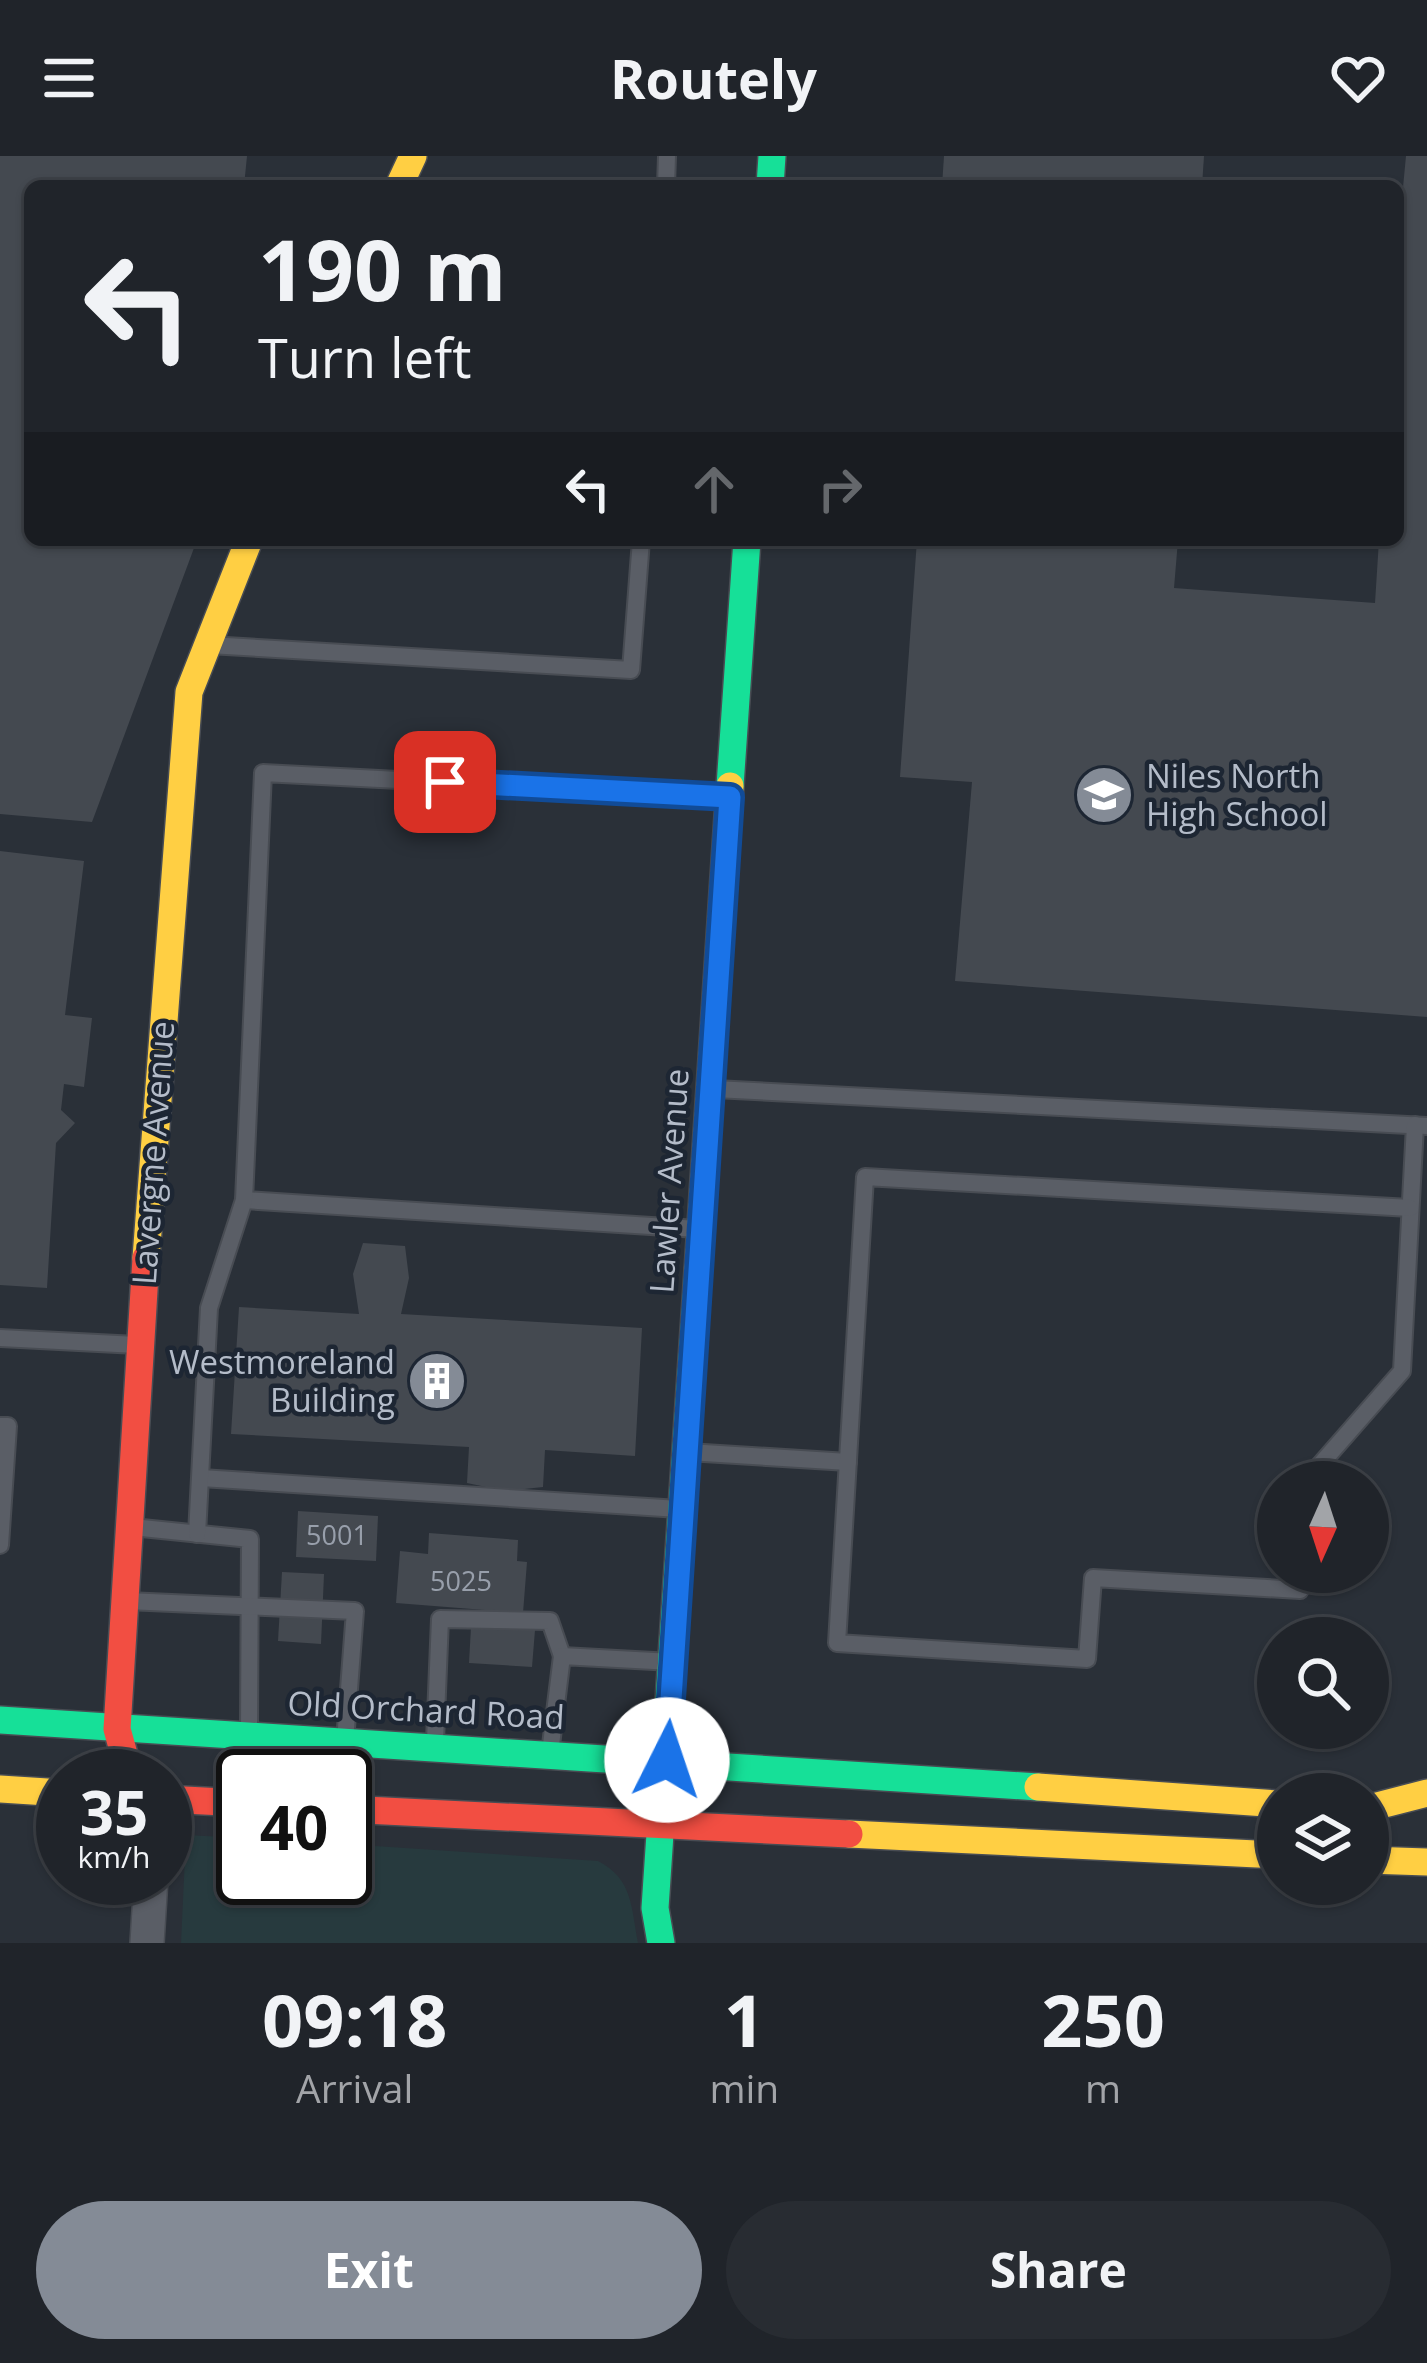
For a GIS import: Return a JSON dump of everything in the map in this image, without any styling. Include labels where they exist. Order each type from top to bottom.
[{"type":"main road","name":"Lavergne Avenue","points":[[122,1749],[117,1730],[139,1346],[189,692],[247,546]]},
{"type":"main road","name":"Lawler Avenue","points":[[661,1943],[655,1908],[747,546]]},
{"type":"main road","name":"Old Orchard Road","points":[[0,1720],[667,1760],[1257,1802]]},
{"type":"main road","points":[[0,1789],[36,1791]]},
{"type":"main road","points":[[1389,1803],[1427,1793]]},
{"type":"main road","points":[[1389,1809],[1427,1811]]},
{"type":"main road","points":[[372,1811],[1257,1855]]},
{"type":"main road","points":[[1389,1861],[1427,1862]]},
{"type":"street","points":[[147,1943],[150,1905]]},
{"type":"lane","points":[[208,644],[632,670],[640,546]]},
{"type":"lane","points":[[197,1534],[209,1308],[244,1200],[262,773],[730,797]]},
{"type":"lane","points":[[711,1088],[1421,1125],[1410,1208],[1402,1371],[1323,1461]]},
{"type":"lane","points":[[1257,1587],[1094,1578],[1087,1659],[837,1643],[865,1177],[1410,1208]]},
{"type":"lane","points":[[244,1200],[701,1229]]},
{"type":"lane","points":[[0,1339],[139,1346]]},
{"type":"lane","points":[[0,1426],[8,1426],[0,1545]]},
{"type":"lane","points":[[687,1452],[848,1462]]},
{"type":"lane","points":[[201,1478],[683,1509]]},
{"type":"lane","points":[[128,1526],[250,1539],[249,1737]]},
{"type":"lane","points":[[124,1601],[355,1611],[345,1742]]},
{"type":"lane","points":[[435,1747],[440,1618],[550,1621],[562,1656],[550,1753]]},
{"type":"lane","points":[[562,1656],[673,1662]]},
{"type":"green space","points":[[192,1835],[216,1837],[216,1905],[372,1905],[372,1846],[598,1861],[624,1885],[638,1943],[181,1943],[183,1905],[192,1905]]},
{"type":"building","points":[[0,156],[247,156],[245,180],[24,180],[24,546],[195,546],[92,822],[0,814]]},
{"type":"building","points":[[944,156],[1204,156],[1202,180],[942,180]]},
{"type":"building","name":"Niles North High School","points":[[1406,156],[1427,156],[1427,1017],[955,981],[972,782],[900,777],[917,546],[1178,546],[1174,588],[1375,603],[1379,546],[1404,546]]},
{"type":"building","points":[[0,851],[84,861],[65,1015],[92,1018],[84,1087],[64,1084],[61,1110],[75,1123],[56,1143],[47,1288],[0,1285]]},
{"type":"building","name":"Westmoreland Building","points":[[363,1243],[405,1246],[409,1278],[401,1314],[642,1328],[635,1456],[545,1450],[543,1487],[505,1491],[467,1483],[469,1447],[231,1434],[239,1307],[359,1314],[353,1274]]},
{"type":"building","points":[[298,1511],[378,1516],[376,1561],[296,1557]]},
{"type":"building","points":[[429,1533],[518,1540],[517,1561],[527,1562],[523,1613],[396,1603],[400,1551],[428,1554]]},
{"type":"building","points":[[282,1572],[324,1574],[321,1644],[278,1641]]},
{"type":"building","points":[[471,1627],[535,1630],[532,1667],[469,1663]]},
{"type":"traffic: fast","points":[[770,180],[772,156]]},
{"type":"traffic: fast","points":[[730,786],[747,546]]},
{"type":"traffic: fast","points":[[661,1943],[655,1908],[698,1271]]},
{"type":"traffic: fast","points":[[0,1720],[1038,1787]]},
{"type":"traffic: slow","points":[[402,180],[413,156]]},
{"type":"traffic: slow","points":[[146,1258],[189,692],[247,546]]},
{"type":"traffic: slow","points":[[698,1271],[730,786]]},
{"type":"traffic: slow","points":[[1038,1787],[1257,1803]]},
{"type":"traffic: slow","points":[[0,1789],[36,1791]]},
{"type":"traffic: slow","points":[[1389,1803],[1427,1793]]},
{"type":"traffic: slow","points":[[849,1834],[1257,1854]]},
{"type":"traffic: slow","points":[[1389,1861],[1427,1862]]},
{"type":"traffic: jam","points":[[123,1749],[117,1729],[146,1258]]},
{"type":"traffic: jam","points":[[192,1800],[216,1802]]},
{"type":"traffic: jam","points":[[372,1810],[849,1834]]},
{"type":"place","name":"Niles North High School","points":[[1104,795]]},
{"type":"place","name":"Westmoreland Building","points":[[437,1381]]},
{"type":"route","points":[[445,782],[730,797],[667,1760]]}]
